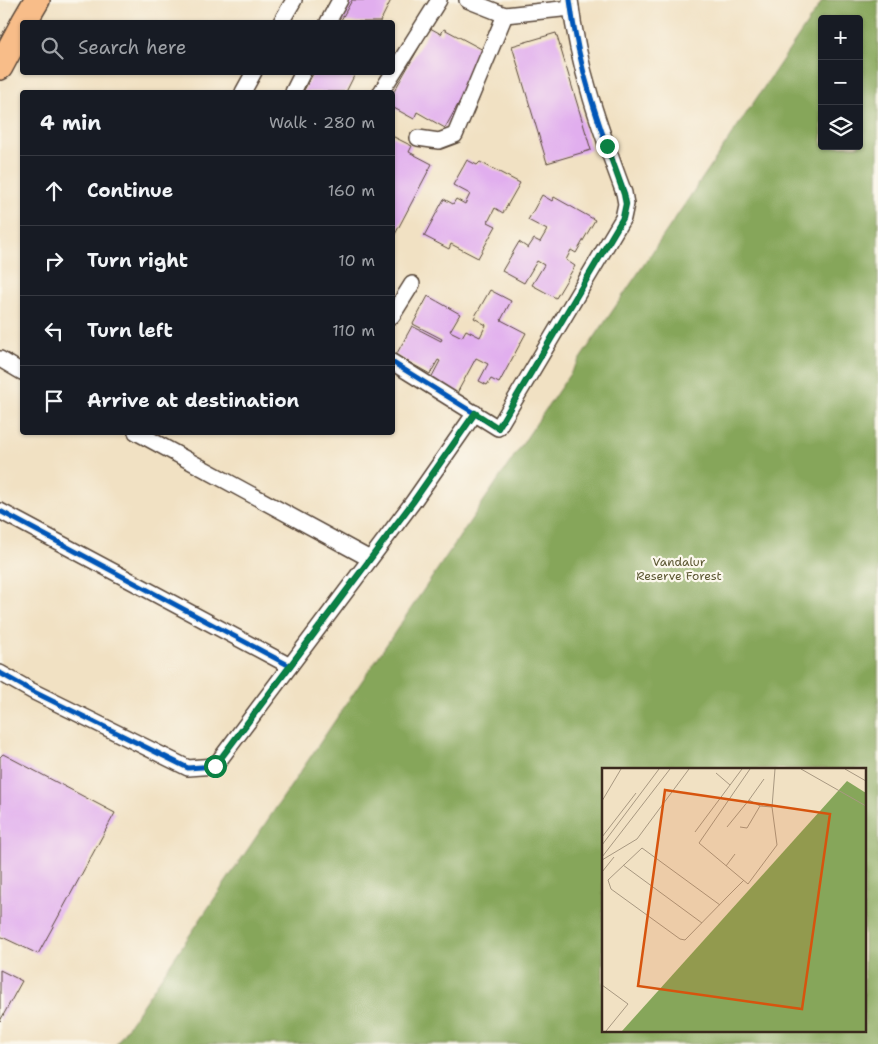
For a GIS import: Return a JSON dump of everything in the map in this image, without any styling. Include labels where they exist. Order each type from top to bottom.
[{"type":"highway","points":[[25,20],[37,0]]},
{"type":"highway","points":[[0,67],[20,30]]},
{"type":"street","points":[[283,20],[294,0]]},
{"type":"street","points":[[329,20],[340,0]]},
{"type":"street","points":[[395,69],[438,0]]},
{"type":"street","points":[[395,364],[498,428],[623,218],[626,204],[585,81],[571,4],[505,14],[467,0]]},
{"type":"street","points":[[418,138],[439,141],[455,136],[505,14]]},
{"type":"street","points":[[244,90],[252,75]]},
{"type":"street","points":[[294,90],[302,75]]},
{"type":"street","points":[[382,90],[392,75]]},
{"type":"street","points":[[395,311],[412,284]]},
{"type":"street","points":[[0,359],[20,371]]},
{"type":"street","points":[[0,673],[32,691],[188,768],[215,766],[413,502],[475,413]]},
{"type":"street","points":[[142,435],[370,559]]},
{"type":"street","points":[[0,511],[290,666]]},
{"type":"green space","name":"Vandalur Reserve Forest","points":[[823,0],[878,0],[878,1044],[116,1044]]},
{"type":"building","points":[[352,0],[391,0],[381,20],[341,20]]},
{"type":"building","points":[[430,28],[441,34],[444,29],[487,52],[445,128],[417,112],[414,119],[395,109],[395,90]]},
{"type":"building","points":[[556,33],[591,150],[547,163],[512,46]]},
{"type":"building","points":[[312,75],[354,75],[347,90],[304,90]]},
{"type":"building","points":[[395,138],[412,146],[409,152],[432,164],[395,234]]},
{"type":"building","points":[[467,160],[477,165],[480,162],[520,183],[503,213],[495,208],[488,222],[496,226],[478,258],[451,244],[449,249],[424,236],[444,199],[453,204],[456,199],[465,204],[470,194],[453,185]]},
{"type":"building","points":[[542,195],[552,201],[554,197],[595,220],[576,253],[571,250],[566,260],[575,266],[556,298],[532,285],[544,265],[537,261],[524,283],[502,271],[519,242],[528,248],[534,239],[540,242],[547,230],[528,220]]},
{"type":"building","points":[[490,290],[511,301],[501,320],[526,333],[499,383],[491,379],[487,385],[479,381],[488,364],[476,358],[456,395],[430,380],[440,361],[438,360],[430,374],[396,355],[412,326],[441,341],[442,339],[413,324],[428,296],[460,314],[450,331],[462,337],[466,330],[480,337],[486,325],[474,318]]},
{"type":"building","points":[[3,754],[115,813],[38,954],[0,936],[0,757]]},
{"type":"building","points":[[0,970],[22,981],[0,1021]]},
{"type":"cycle path","points":[[395,364],[498,428],[623,218],[626,204],[624,193],[598,122],[584,74],[570,0]]},
{"type":"cycle path","points":[[0,673],[32,691],[188,768],[215,766],[413,502],[475,413]]},
{"type":"cycle path","points":[[0,511],[290,666]]},
{"type":"route","points":[[215,766],[413,502],[475,413],[498,428],[623,218],[626,204],[624,194],[607,146]]}]
